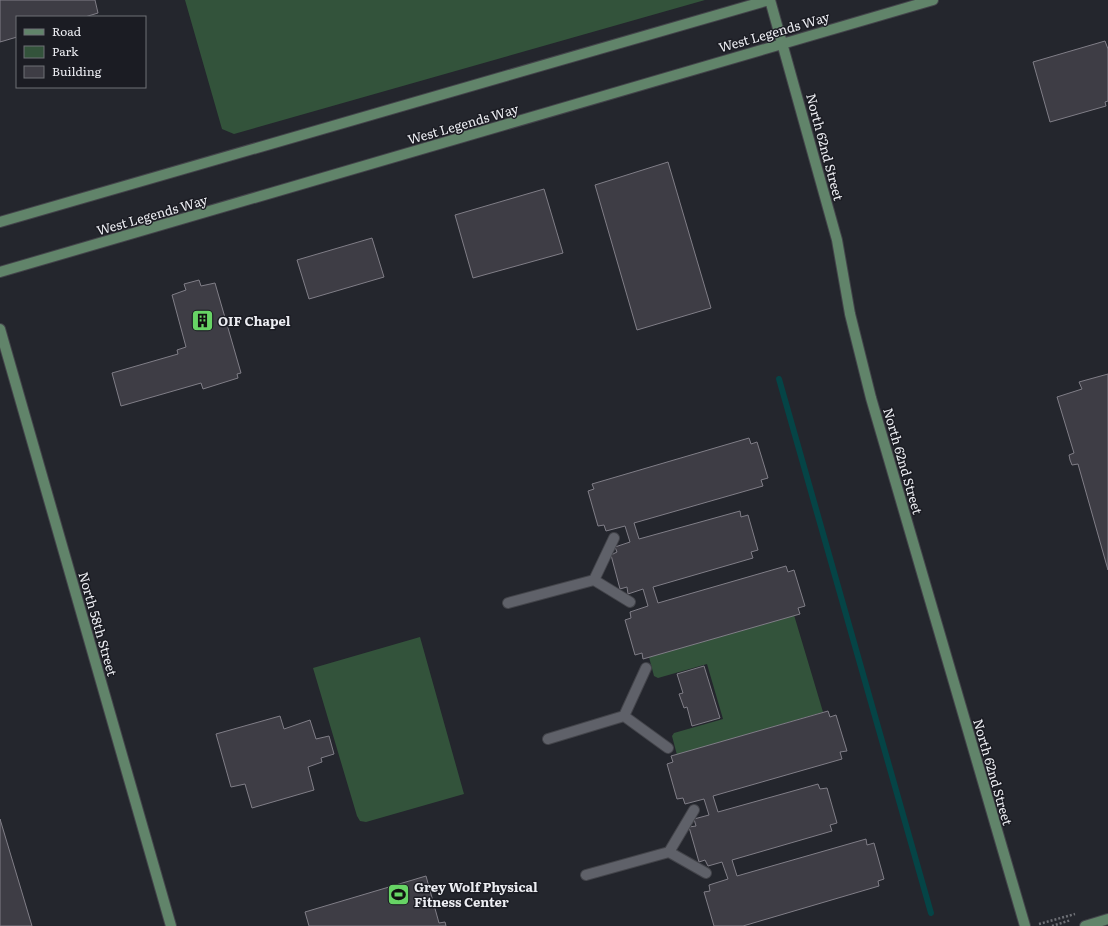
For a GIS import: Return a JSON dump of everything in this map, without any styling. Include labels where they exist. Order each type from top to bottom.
[{"type":"street","name":"North 62nd Street","points":[[769,0],[783,43],[837,240],[850,314],[871,398],[1025,926]]},
{"type":"street","points":[[0,222],[769,0]]},
{"type":"street","name":"West Legends Way","points":[[0,272],[256,199],[933,0]]},
{"type":"street","name":"North 58th Street","points":[[0,329],[171,926]]},
{"type":"street","points":[[594,580],[614,538]]},
{"type":"street","points":[[508,603],[594,580],[630,602]]},
{"type":"street","points":[[548,739],[624,716],[646,668]]},
{"type":"street","points":[[624,716],[668,748]]},
{"type":"street","points":[[586,876],[670,852],[694,810]]},
{"type":"street","points":[[670,852],[706,873]]},
{"type":"street","points":[[1085,926],[1108,919]]},
{"type":"path","points":[[1034,926],[1078,913]]},
{"type":"green space","points":[[185,0],[705,0],[234,134],[222,129]]},
{"type":"green space","points":[[794,615],[823,712],[677,755],[672,736],[674,733],[723,719],[707,664],[658,678],[654,676],[649,657]]},
{"type":"green space","points":[[420,637],[464,794],[366,822],[360,821],[357,816],[313,668]]},
{"type":"building","points":[[0,0],[95,0],[98,13],[88,16],[16,16],[16,37],[0,42]]},
{"type":"building","points":[[1105,41],[1108,49],[1108,101],[1105,102],[1106,106],[1050,122],[1033,62]]},
{"type":"building","points":[[668,162],[711,308],[637,330],[595,185]]},
{"type":"building","points":[[544,189],[563,253],[473,278],[455,215]]},
{"type":"building","points":[[372,238],[384,277],[309,299],[297,260]]},
{"type":"building","name":"OIF Chapel","points":[[199,280],[201,286],[215,283],[241,373],[237,374],[238,378],[203,389],[201,383],[121,406],[112,373],[178,354],[177,350],[186,347],[172,295],[186,290],[184,284]]},
{"type":"building","points":[[1108,374],[1108,570],[1078,464],[1072,465],[1070,460],[1069,455],[1074,453],[1057,397],[1082,389],[1079,382]]},
{"type":"building","points":[[749,438],[751,444],[757,442],[768,478],[761,480],[763,486],[634,523],[639,539],[740,511],[741,517],[748,515],[758,550],[751,552],[753,558],[653,587],[658,603],[786,566],[788,572],[794,570],[805,606],[798,608],[800,614],[643,659],[642,653],[635,655],[625,620],[631,618],[630,612],[648,606],[643,589],[628,594],[627,587],[620,589],[611,555],[617,552],[615,547],[630,542],[625,526],[606,531],[604,525],[598,526],[588,491],[594,489],[592,484]]},
{"type":"building","points":[[704,666],[720,718],[692,726],[687,707],[684,708],[679,694],[683,693],[677,674]]},
{"type":"building","points":[[828,711],[830,717],[836,715],[847,751],[840,752],[842,759],[713,796],[718,812],[818,784],[820,789],[827,788],[837,823],[830,825],[832,831],[732,860],[737,876],[866,839],[867,845],[874,843],[884,879],[878,881],[879,886],[743,926],[714,926],[704,892],[710,891],[709,885],[728,879],[722,862],[708,866],[705,860],[699,862],[689,827],[696,826],[694,819],[709,815],[704,799],[685,804],[683,798],[677,799],[667,764],[673,762],[671,756]]},
{"type":"building","points":[[280,716],[284,729],[310,720],[316,739],[329,736],[334,754],[321,758],[322,762],[308,767],[314,790],[252,808],[245,784],[231,787],[216,734]]},
{"type":"building","points":[[0,819],[32,926],[0,926]]},
{"type":"building","name":"Grey Wolf Physical Fitness Center","points":[[426,876],[439,923],[445,922],[446,926],[309,926],[305,912]]},
{"type":"waterway","points":[[779,379],[931,913]]},
{"type":"place","name":"OIF Chapel","points":[[203,321]]},
{"type":"place","name":"Grey Wolf Physical Fitness Center","points":[[398,894]]}]
